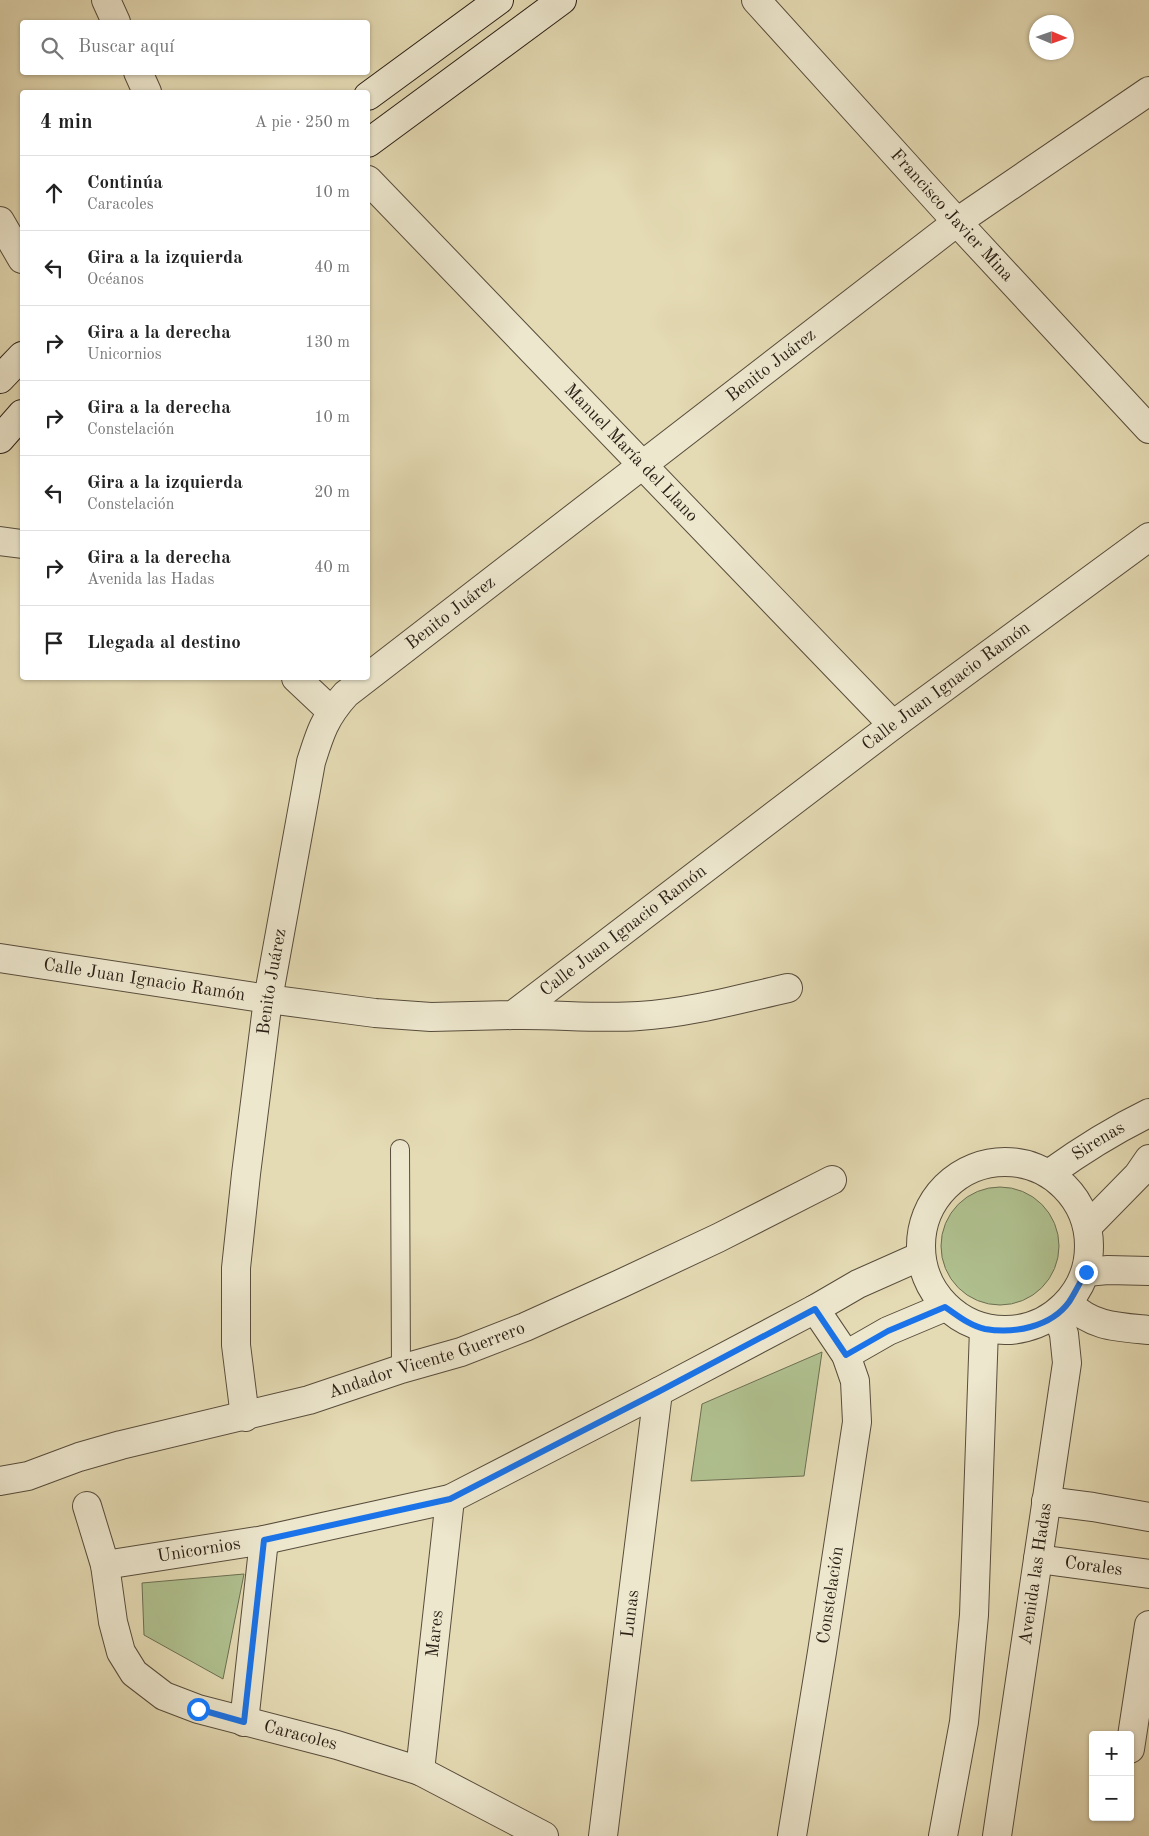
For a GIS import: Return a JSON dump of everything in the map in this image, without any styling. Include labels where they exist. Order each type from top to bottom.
[{"type":"street","points":[[106,0],[115,20]]},
{"type":"street","points":[[370,95],[499,0]]},
{"type":"street","points":[[370,142],[562,0]]},
{"type":"street","name":"Francisco Javier Mina","points":[[756,0],[957,222],[1149,429]]},
{"type":"street","points":[[139,75],[146,90]]},
{"type":"street","name":"Benito Juárez","points":[[370,675],[957,222],[1149,91]]},
{"type":"street","name":"Manuel María del Llano","points":[[370,182],[893,725]]},
{"type":"street","points":[[0,220],[20,255]]},
{"type":"street","points":[[0,379],[20,358]]},
{"type":"street","points":[[0,439],[20,416]]},
{"type":"street","name":"Calle Juan Ignacio Ramón","points":[[0,958],[268,999],[375,1013],[430,1018],[513,1014],[893,725],[1149,537]]},
{"type":"street","points":[[0,541],[20,544]]},
{"type":"street","points":[[298,680],[331,711]]},
{"type":"street","name":"Benito Juárez","points":[[245,1417],[236,1345],[236,1268],[268,999],[311,762],[320,732],[331,711],[346,694],[364,680]]},
{"type":"street","points":[[513,1014],[552,1014],[596,1018],[640,1016],[705,1007],[788,988]]},
{"type":"street","name":"Sirenas","points":[[1050,1173],[1120,1127],[1149,1113]]},
{"type":"street","points":[[1088,1226],[1138,1175],[1149,1159]]},
{"type":"street","points":[[1014,1161],[1050,1173],[1074,1196],[1088,1226],[1090,1249],[1086,1272],[1062,1308],[1034,1326],[1010,1331],[984,1328],[964,1320],[945,1307],[929,1283],[921,1256],[924,1218],[944,1186],[977,1165],[1014,1161]]},
{"type":"street","name":"Andador Vicente Guerrero","points":[[0,1481],[28,1476],[79,1457],[121,1445],[245,1417],[309,1400],[401,1369],[462,1352],[525,1327],[718,1238],[832,1180]]},
{"type":"street","name":"Unicornios","points":[[104,1565],[264,1540],[450,1499],[658,1392],[815,1309],[858,1284],[921,1256]]},
{"type":"street","points":[[1086,1272],[1108,1270],[1149,1271]]},
{"type":"street","points":[[846,1355],[888,1331],[945,1307]]},
{"type":"street","points":[[1062,1308],[1078,1312],[1089,1320],[1102,1325],[1149,1330]]},
{"type":"street","name":"Avenida las Hadas","points":[[997,1836],[1067,1363],[1062,1308]]},
{"type":"street","name":"Constelación","points":[[792,1836],[821,1662],[857,1422],[855,1381],[846,1355],[815,1309]]},
{"type":"street","points":[[943,1836],[964,1722],[974,1615],[984,1328]]},
{"type":"street","name":"Lunas","points":[[604,1836],[658,1392]]},
{"type":"street","name":"Mares","points":[[420,1771],[450,1499]]},
{"type":"street","points":[[1046,1502],[1093,1507],[1149,1517]]},
{"type":"street","name":"Caracoles","points":[[87,1506],[104,1565],[121,1652],[134,1673],[164,1696],[198,1709],[337,1745],[420,1771],[544,1836]]},
{"type":"street","points":[[244,1722],[264,1540]]},
{"type":"street","name":"Corales","points":[[1038,1558],[1149,1574]]},
{"type":"street","points":[[1134,1736],[1143,1707],[1149,1625]]},
{"type":"lane","points":[[400,1149],[401,1369]]},
{"type":"green space","points":[[1000,1187],[1011,1188],[1033,1197],[1049,1213],[1058,1235],[1058,1257],[1049,1279],[1033,1295],[1011,1304],[1000,1305],[989,1304],[967,1295],[951,1279],[942,1257],[941,1246],[942,1235],[951,1213],[967,1197],[989,1188]]},
{"type":"green space","points":[[822,1352],[804,1476],[691,1481],[702,1404]]},
{"type":"green space","points":[[244,1574],[223,1679],[144,1635],[142,1583]]},
{"type":"route","points":[[198,1709],[244,1722],[264,1540],[450,1499],[815,1309],[846,1355],[888,1331],[945,1307],[964,1320],[984,1328],[1010,1331],[1034,1326],[1057,1314],[1068,1303],[1086,1272]]}]
